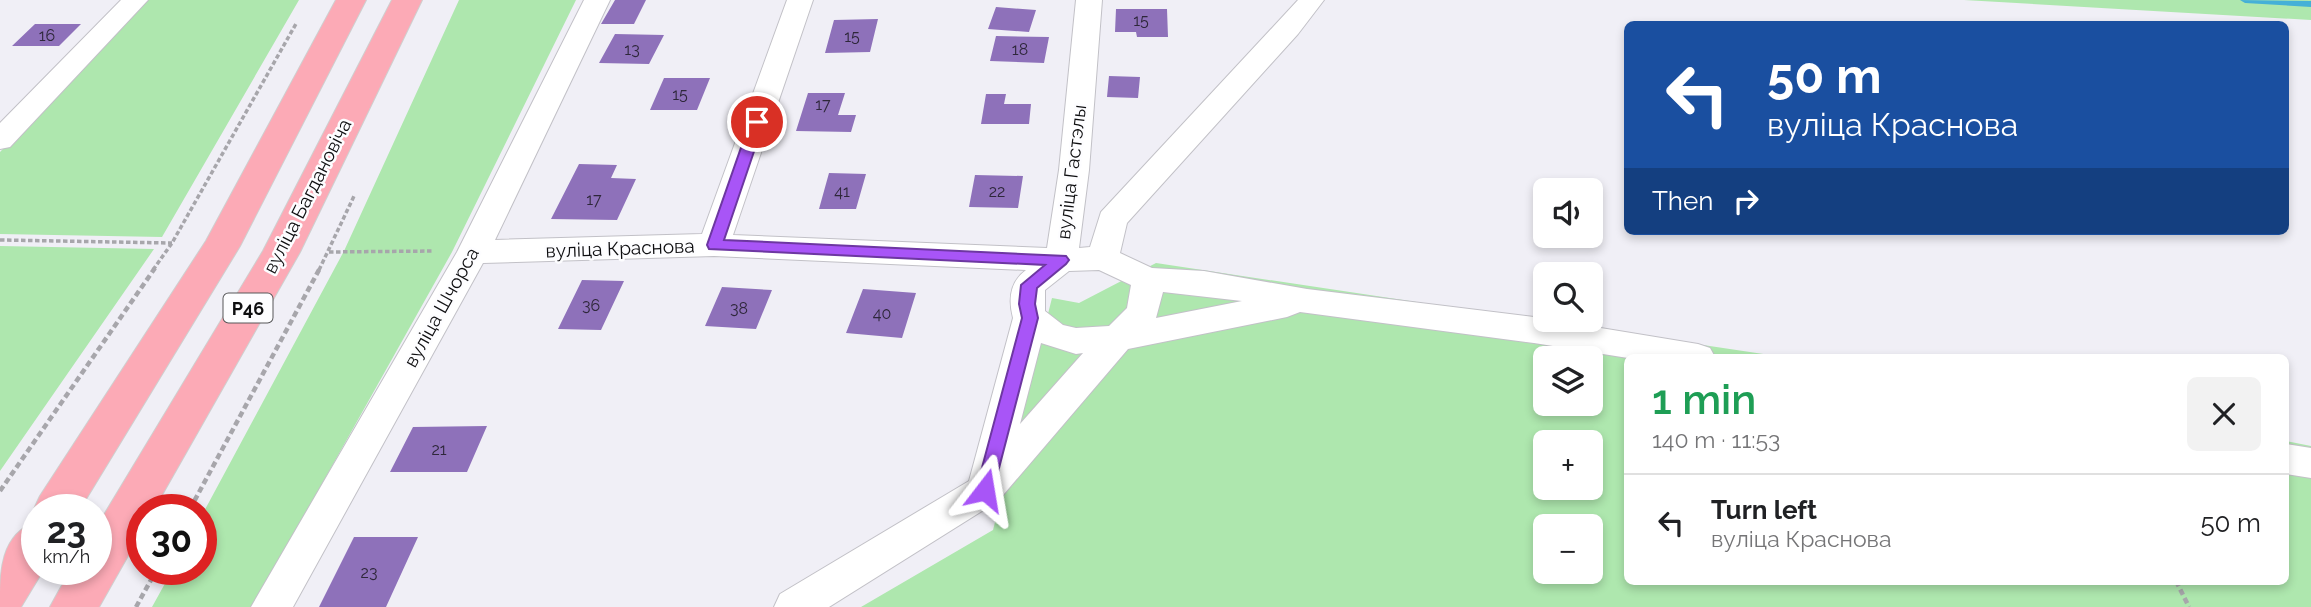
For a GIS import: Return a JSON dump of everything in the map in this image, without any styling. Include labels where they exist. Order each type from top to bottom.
[{"type":"main road","name":"Р46","points":[[65,494],[222,246],[351,0]]},
{"type":"main road","name":"вуліца Багдановіча","points":[[74,607],[281,252],[407,0]]},
{"type":"main road","points":[[0,599],[21,566]]},
{"type":"street","points":[[0,140],[135,0]]},
{"type":"street","name":"вуліца Шчорса","points":[[271,607],[473,252],[597,0]]},
{"type":"street","points":[[714,245],[800,0]]},
{"type":"street","name":"вуліца Гастэлы","points":[[985,490],[1030,318],[1027,304],[1029,285],[1061,260],[1074,170],[1089,0]]},
{"type":"street","points":[[1103,258],[1112,220],[1289,28],[1311,0]]},
{"type":"street","name":"вуліца Краснова","points":[[473,252],[714,245],[1061,260]]},
{"type":"street","points":[[1061,260],[1103,258],[1147,279],[1204,282],[1307,302],[1534,330],[1680,354]]},
{"type":"street","points":[[794,607],[985,490],[1117,338],[1136,321],[1147,302],[1147,279]]},
{"type":"street","points":[[1030,318],[1052,334],[1076,341],[1117,338],[1307,302]]},
{"type":"street","points":[[2289,459],[2311,463]]},
{"type":"path","points":[[0,491],[172,243],[302,12]]},
{"type":"path","points":[[0,240],[172,243]]},
{"type":"path","points":[[329,251],[429,251]]},
{"type":"path","points":[[136,607],[149,585]]},
{"type":"path","points":[[2178,585],[2189,607]]},
{"type":"green space","points":[[146,0],[299,0],[162,237],[0,234],[0,152]]},
{"type":"green space","points":[[459,0],[576,0],[452,252],[253,607],[152,607],[164,585],[217,585],[217,494],[213,494],[344,251]]},
{"type":"green space","points":[[1964,0],[2311,0],[2311,20]]},
{"type":"green space","points":[[0,246],[154,249],[0,471]]},
{"type":"green space","points":[[1156,263],[1533,320],[1533,332],[1603,330],[1763,354],[1624,354],[1624,585],[2289,585],[2289,442],[2311,446],[2311,607],[861,607],[993,530],[1052,298],[1079,303]]},
{"type":"building","points":[[615,0],[646,0],[634,24],[601,24]]},
{"type":"building","points":[[996,7],[1036,10],[1029,32],[988,29]]},
{"type":"building","points":[[1116,9],[1167,9],[1168,37],[1137,37],[1136,32],[1115,32]]},
{"type":"building","points":[[878,19],[870,52],[825,53],[834,20]]},
{"type":"building","points":[[35,24],[81,24],[59,46],[12,46]]},
{"type":"building","points":[[615,34],[664,35],[649,64],[599,63]]},
{"type":"building","points":[[996,36],[1049,37],[1044,63],[990,61]]},
{"type":"building","points":[[1109,76],[1140,77],[1138,98],[1107,97]]},
{"type":"building","points":[[664,78],[710,78],[697,110],[650,110]]},
{"type":"building","points":[[808,93],[845,93],[838,115],[856,115],[851,132],[796,131]]},
{"type":"building","points":[[986,94],[1006,94],[1004,104],[1031,104],[1029,124],[981,124]]},
{"type":"building","points":[[579,164],[617,165],[611,178],[636,179],[617,220],[551,219]]},
{"type":"building","points":[[829,173],[866,174],[856,209],[819,209]]},
{"type":"building","points":[[975,175],[1023,176],[1018,208],[969,207]]},
{"type":"building","points":[[582,280],[624,281],[601,330],[558,329]]},
{"type":"building","points":[[722,287],[772,290],[756,329],[705,326]]},
{"type":"building","points":[[863,289],[916,293],[902,338],[846,333]]},
{"type":"building","points":[[487,426],[467,472],[390,472],[413,427]]},
{"type":"building","points":[[354,537],[418,537],[386,607],[319,607]]},
{"type":"waterway","points":[[2245,0],[2311,4]]},
{"type":"route","points":[[757,122],[714,245],[1061,260],[1029,285],[1027,304],[1030,318],[985,490]]}]
